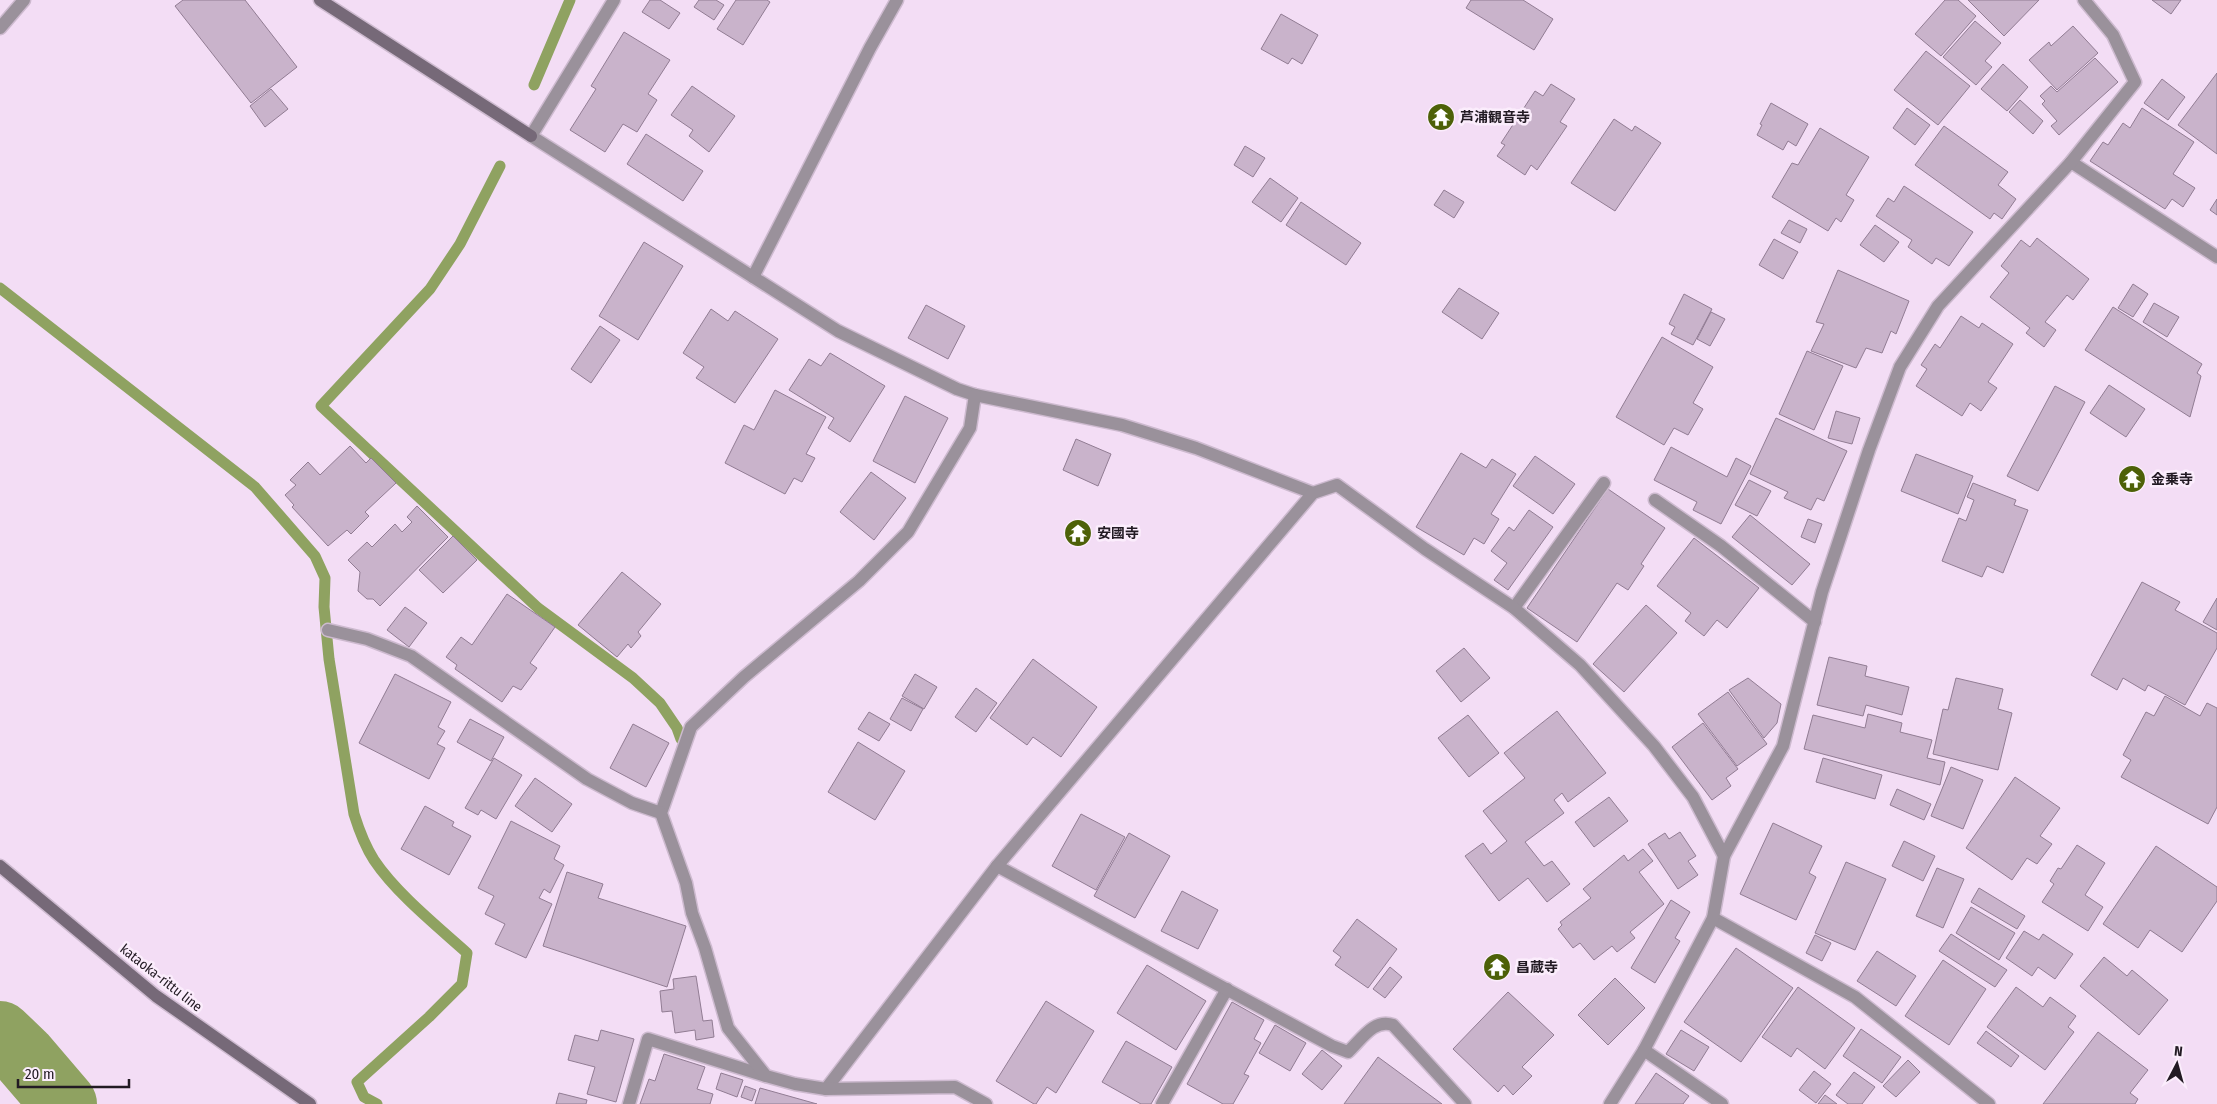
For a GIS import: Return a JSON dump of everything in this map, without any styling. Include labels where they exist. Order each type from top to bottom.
[{"type":"main road","points":[[320,0],[531,136]]},
{"type":"main road","name":"kataoka-rittu line","points":[[0,866],[156,996],[310,1104]]},
{"type":"street","points":[[0,28],[24,0]]},
{"type":"street","points":[[614,0],[531,136],[838,331],[957,389],[975,395],[1122,426],[1196,448],[1313,493]]},
{"type":"street","points":[[752,277],[870,48],[897,0]]},
{"type":"street","points":[[1610,1104],[1644,1050],[1713,918],[1724,856],[1783,746],[1822,592],[1869,450],[1900,367],[1938,306],[2071,162],[2135,82],[2113,35],[2084,0]]},
{"type":"street","points":[[2071,162],[2217,257]]},
{"type":"street","points":[[766,1076],[728,1028],[706,948],[692,913],[686,883],[661,813],[691,727],[744,677],[859,581],[908,532],[970,428],[975,395]]},
{"type":"street","points":[[1514,608],[1604,484]]},
{"type":"street","points":[[826,1089],[996,866],[1313,493],[1337,485],[1425,548],[1514,608],[1580,666],[1654,746],[1693,797],[1724,856]]},
{"type":"street","points":[[1655,500],[1721,546],[1815,622]]},
{"type":"street","points":[[328,630],[367,638],[411,656],[587,779],[632,803],[661,813]]},
{"type":"street","points":[[996,866],[1332,1046],[1348,1052],[1377,1024],[1384,1022],[1393,1025],[1465,1104]]},
{"type":"street","points":[[1713,918],[1855,998],[1989,1104]]},
{"type":"street","points":[[1162,1104],[1227,989]]},
{"type":"street","points":[[629,1104],[648,1039],[795,1084],[826,1089],[955,1087],[986,1104]]},
{"type":"street","points":[[1644,1050],[1722,1104]]},
{"type":"building","points":[[183,0],[245,0],[297,67],[251,103],[175,6]]},
{"type":"building","points":[[650,0],[660,0],[680,13],[669,29],[642,12]]},
{"type":"building","points":[[699,0],[716,0],[724,5],[714,20],[694,7]]},
{"type":"building","points":[[736,0],[767,0],[770,2],[743,45],[717,29]]},
{"type":"building","points":[[1471,0],[1523,0],[1553,19],[1534,50],[1466,8]]},
{"type":"building","points":[[1945,0],[1958,0],[1976,16],[1941,56],[1915,34]]},
{"type":"building","points":[[1968,0],[2039,0],[2004,36]]},
{"type":"building","points":[[2152,0],[2181,0],[2171,14]]},
{"type":"building","points":[[1281,14],[1318,35],[1302,64],[1292,58],[1288,64],[1261,49]]},
{"type":"building","points":[[1975,21],[2001,43],[1985,61],[1992,67],[1976,85],[1943,57]]},
{"type":"building","points":[[2073,26],[2098,53],[2057,90],[2029,60],[2049,42],[2051,46]]},
{"type":"building","points":[[624,32],[670,60],[648,94],[657,100],[637,132],[623,124],[605,152],[570,130],[596,89],[591,86]]},
{"type":"building","points":[[1926,51],[1970,86],[1938,125],[1894,90]]},
{"type":"building","points":[[2095,58],[2118,82],[2059,135],[2051,126],[2057,121],[2042,104],[2045,101],[2040,96],[2051,86],[2057,92]]},
{"type":"building","points":[[2003,64],[2028,87],[2007,111],[1981,89]]},
{"type":"building","points":[[2217,73],[2217,154],[2178,125]]},
{"type":"building","points":[[2162,79],[2185,97],[2168,120],[2144,103]]},
{"type":"building","points":[[1551,84],[1575,99],[1560,122],[1567,126],[1537,170],[1531,165],[1525,175],[1497,156],[1505,145],[1501,143],[1535,91],[1543,96]]},
{"type":"building","points":[[692,86],[735,116],[709,152],[689,136],[693,130],[671,115]]},
{"type":"building","points":[[271,89],[288,109],[265,127],[250,106]]},
{"type":"building","points":[[2020,100],[2043,121],[2033,134],[2009,112]]},
{"type":"building","points":[[1771,103],[1808,124],[1796,146],[1788,141],[1783,150],[1757,135],[1762,125],[1760,124]]},
{"type":"building","points":[[1907,108],[1930,125],[1915,145],[1893,128]]},
{"type":"building","points":[[2142,108],[2194,142],[2173,174],[2195,188],[2183,207],[2172,199],[2165,209],[2090,161],[2103,142],[2108,145],[2123,123],[2130,128]]},
{"type":"building","points":[[1614,119],[1632,131],[1635,126],[1661,143],[1615,211],[1571,183]]},
{"type":"building","points":[[1944,126],[2008,172],[1998,185],[2016,199],[2002,219],[1994,213],[1990,219],[1915,165]]},
{"type":"building","points":[[1820,128],[1869,157],[1846,195],[1854,200],[1841,222],[1836,218],[1828,231],[1772,197],[1792,163],[1798,165]]},
{"type":"building","points":[[646,134],[703,171],[683,201],[627,164]]},
{"type":"building","points":[[1245,146],[1265,158],[1253,177],[1234,165]]},
{"type":"building","points":[[1270,178],[1298,198],[1281,222],[1252,202]]},
{"type":"building","points":[[1904,186],[1973,232],[1949,266],[1936,258],[1932,264],[1908,247],[1912,240],[1876,216],[1888,198],[1894,202]]},
{"type":"building","points":[[1444,190],[1464,202],[1454,218],[1434,205]]},
{"type":"building","points":[[2217,199],[2217,215],[2210,210]]},
{"type":"building","points":[[1301,202],[1361,243],[1346,265],[1286,225]]},
{"type":"building","points":[[1789,220],[1807,229],[1800,243],[1781,233]]},
{"type":"building","points":[[1875,225],[1899,242],[1884,262],[1860,245]]},
{"type":"building","points":[[2037,238],[2089,279],[2073,300],[2067,295],[2045,322],[2056,330],[2044,347],[2026,333],[2030,328],[1990,297],[2009,273],[2001,266],[2021,240],[2030,247]]},
{"type":"building","points":[[1774,239],[1798,252],[1783,279],[1759,265]]},
{"type":"building","points":[[644,242],[683,266],[638,340],[599,316]]},
{"type":"building","points":[[1838,270],[1909,301],[1896,334],[1891,331],[1882,353],[1866,348],[1856,368],[1811,351],[1824,324],[1816,322]]},
{"type":"building","points":[[2133,284],[2148,294],[2133,317],[2118,308]]},
{"type":"building","points":[[1459,288],[1499,313],[1482,339],[1442,312]]},
{"type":"building","points":[[1684,294],[1712,309],[1693,345],[1671,334],[1675,327],[1669,324]]},
{"type":"building","points":[[2154,303],[2179,317],[2167,337],[2143,322]]},
{"type":"building","points":[[926,305],[965,326],[948,359],[908,338]]},
{"type":"building","points":[[2113,307],[2202,364],[2197,373],[2201,376],[2190,417],[2085,350]]},
{"type":"building","points":[[711,309],[728,321],[735,311],[778,339],[735,403],[696,378],[704,367],[683,353]]},
{"type":"building","points":[[1711,312],[1725,319],[1710,346],[1697,339]]},
{"type":"building","points":[[1961,316],[1979,328],[1982,323],[2013,344],[1988,382],[1997,388],[1981,411],[1970,403],[1962,416],[1916,386],[1927,369],[1921,365],[1935,344],[1940,348]]},
{"type":"building","points":[[600,326],[620,340],[591,383],[571,369]]},
{"type":"building","points":[[1662,337],[1713,367],[1693,403],[1703,409],[1688,435],[1674,428],[1664,445],[1616,417]]},
{"type":"building","points":[[1807,351],[1843,366],[1814,430],[1779,414]]},
{"type":"building","points":[[830,353],[885,386],[850,442],[828,428],[834,418],[789,390],[809,359],[821,366]]},
{"type":"building","points":[[2109,385],[2145,409],[2126,437],[2090,413]]},
{"type":"building","points":[[2055,386],[2085,402],[2038,491],[2007,476]]},
{"type":"building","points":[[775,390],[826,417],[806,454],[815,458],[802,482],[794,478],[785,494],[725,463],[744,425],[754,430]]},
{"type":"building","points":[[905,396],[948,418],[915,483],[873,461]]},
{"type":"building","points":[[1836,411],[1860,418],[1852,444],[1828,438]]},
{"type":"building","points":[[1776,418],[1847,451],[1824,501],[1817,498],[1811,510],[1784,498],[1788,492],[1750,474]]},
{"type":"building","points":[[1076,439],[1111,454],[1098,486],[1063,470]]},
{"type":"building","points":[[350,446],[366,463],[371,458],[396,483],[365,512],[369,516],[351,534],[347,530],[328,546],[292,507],[294,505],[285,495],[296,485],[290,480],[308,462],[320,475]]},
{"type":"building","points":[[1671,447],[1727,477],[1736,458],[1751,466],[1721,524],[1693,510],[1697,502],[1654,480]]},
{"type":"building","points":[[1461,453],[1486,468],[1492,459],[1516,474],[1491,514],[1499,519],[1484,544],[1474,538],[1464,555],[1416,527]]},
{"type":"building","points":[[1916,454],[1973,476],[1958,514],[1901,491]]},
{"type":"building","points":[[1535,456],[1575,484],[1553,514],[1513,486]]},
{"type":"building","points":[[871,472],[906,498],[874,540],[840,512]]},
{"type":"building","points":[[1749,480],[1771,491],[1757,516],[1735,505]]},
{"type":"building","points":[[1973,483],[2016,500],[2014,505],[2028,510],[2003,573],[1987,566],[1982,577],[1942,561],[1959,518],[1966,521],[1974,500],[1967,497]]},
{"type":"building","points":[[1608,489],[1665,528],[1641,564],[1644,566],[1628,590],[1617,583],[1577,642],[1527,608]]},
{"type":"building","points":[[417,506],[448,537],[380,606],[373,599],[367,599],[358,591],[360,572],[348,560],[367,542],[372,547],[395,524],[402,532],[412,522],[407,517]]},
{"type":"building","points":[[1529,510],[1553,527],[1508,590],[1494,580],[1507,563],[1491,551],[1509,527],[1514,531]]},
{"type":"building","points":[[1750,515],[1810,564],[1792,585],[1732,537]]},
{"type":"building","points":[[1808,519],[1822,524],[1815,543],[1801,537]]},
{"type":"building","points":[[453,536],[477,560],[443,593],[419,570]]},
{"type":"building","points":[[1694,538],[1759,588],[1727,628],[1717,620],[1704,636],[1685,621],[1691,613],[1657,586]]},
{"type":"building","points":[[622,572],[661,604],[638,632],[641,636],[631,648],[628,644],[617,657],[578,625]]},
{"type":"building","points":[[2142,582],[2180,602],[2175,610],[2217,633],[2217,648],[2185,705],[2148,685],[2145,691],[2123,678],[2117,690],[2091,675]]},
{"type":"building","points":[[507,594],[555,627],[530,663],[537,668],[521,690],[513,686],[502,702],[455,669],[457,665],[446,657],[461,637],[472,645]]},
{"type":"building","points":[[2217,598],[2217,630],[2203,622]]},
{"type":"building","points":[[1646,605],[1677,633],[1624,692],[1593,664]]},
{"type":"building","points":[[405,607],[427,623],[409,647],[387,630]]},
{"type":"building","points":[[1464,648],[1490,678],[1461,702],[1436,671]]},
{"type":"building","points":[[1829,657],[1867,666],[1865,676],[1909,687],[1902,715],[1866,705],[1863,716],[1817,705]]},
{"type":"building","points":[[1033,659],[1097,707],[1061,757],[1033,737],[1027,745],[990,718]]},
{"type":"building","points":[[395,674],[451,702],[438,727],[445,731],[437,744],[445,748],[429,779],[359,743]]},
{"type":"building","points":[[915,674],[937,687],[924,709],[902,696]]},
{"type":"building","points":[[1748,678],[1781,704],[1777,723],[1764,738],[1729,690]]},
{"type":"building","points":[[1956,678],[2003,689],[1998,709],[2012,713],[1998,770],[1933,754],[1943,709],[1948,710]]},
{"type":"building","points":[[976,688],[997,703],[976,732],[955,717]]},
{"type":"building","points":[[1728,692],[1767,744],[1737,766],[1698,714]]},
{"type":"building","points":[[2165,696],[2200,716],[2207,703],[2217,708],[2217,807],[2208,824],[2121,777],[2131,760],[2123,755],[2146,712],[2154,716]]},
{"type":"building","points":[[902,698],[923,709],[911,731],[890,719]]},
{"type":"building","points":[[1557,711],[1606,773],[1568,802],[1562,793],[1554,800],[1564,813],[1525,842],[1544,866],[1552,861],[1570,884],[1547,902],[1528,878],[1499,901],[1465,856],[1483,843],[1491,854],[1507,841],[1483,811],[1525,778],[1504,753]]},
{"type":"building","points":[[869,712],[890,724],[879,741],[858,729]]},
{"type":"building","points":[[1868,714],[1902,723],[1900,732],[1932,740],[1927,758],[1945,762],[1940,785],[1804,749],[1813,715],[1865,728]]},
{"type":"building","points":[[1468,715],[1499,753],[1469,777],[1438,738]]},
{"type":"building","points":[[470,719],[504,737],[491,761],[457,742]]},
{"type":"building","points":[[1703,723],[1738,769],[1726,778],[1731,786],[1712,800],[1672,747]]},
{"type":"building","points":[[633,724],[669,743],[646,787],[610,768]]},
{"type":"building","points":[[858,742],[905,771],[875,820],[828,792]]},
{"type":"building","points":[[494,758],[522,775],[496,819],[481,810],[478,815],[465,808]]},
{"type":"building","points":[[1823,758],[1882,775],[1875,799],[1816,782]]},
{"type":"building","points":[[1951,767],[1983,780],[1963,829],[1931,816]]},
{"type":"building","points":[[2015,777],[2060,808],[2040,836],[2052,844],[2037,864],[2027,858],[2012,880],[1966,848]]},
{"type":"building","points":[[535,778],[572,804],[552,832],[515,806]]},
{"type":"building","points":[[1897,789],[1931,804],[1924,820],[1890,805]]},
{"type":"building","points":[[1609,797],[1628,821],[1594,847],[1575,822]]},
{"type":"building","points":[[425,806],[454,822],[452,826],[471,836],[449,875],[401,849]]},
{"type":"building","points":[[1081,814],[1125,837],[1096,890],[1052,866]]},
{"type":"building","points":[[511,821],[560,846],[554,859],[564,865],[550,893],[544,889],[539,898],[552,904],[526,958],[495,944],[505,924],[485,914],[494,896],[478,888]]},
{"type":"building","points":[[1773,823],[1822,846],[1809,873],[1816,877],[1796,920],[1740,894]]},
{"type":"building","points":[[1680,832],[1696,856],[1688,861],[1698,875],[1678,889],[1648,844],[1665,833],[1669,839]]},
{"type":"building","points":[[1129,833],[1170,856],[1135,918],[1094,896]]},
{"type":"building","points":[[1904,841],[1935,856],[1923,881],[1892,866]]},
{"type":"building","points":[[2077,845],[2105,863],[2085,895],[2103,907],[2088,931],[2042,902],[2054,884],[2050,881],[2058,868],[2061,869]]},
{"type":"building","points":[[2156,846],[2217,887],[2217,901],[2182,952],[2150,930],[2138,948],[2103,924]]},
{"type":"building","points":[[1643,849],[1653,861],[1639,872],[1664,904],[1630,932],[1635,938],[1617,952],[1612,946],[1594,960],[1580,943],[1573,948],[1558,929],[1562,925],[1560,922],[1591,898],[1583,889],[1624,855],[1628,861]]},
{"type":"building","points":[[1846,862],[1886,879],[1855,950],[1815,933]]},
{"type":"building","points":[[1937,868],[1964,879],[1943,928],[1916,916]]},
{"type":"building","points":[[567,872],[603,884],[598,898],[686,926],[667,987],[543,946]]},
{"type":"building","points":[[1979,888],[2025,916],[2017,929],[1971,902]]},
{"type":"building","points":[[1182,891],[1218,910],[1198,949],[1161,931]]},
{"type":"building","points":[[1671,900],[1690,912],[1675,938],[1680,941],[1655,983],[1631,968]]},
{"type":"building","points":[[1971,907],[2015,933],[1999,960],[1956,933]]},
{"type":"building","points":[[1357,919],[1397,949],[1368,988],[1335,965],[1341,957],[1333,951]]},
{"type":"building","points":[[2024,931],[2039,940],[2043,934],[2073,954],[2055,979],[2038,967],[2032,976],[2006,958]]},
{"type":"building","points":[[1951,934],[2007,970],[1995,987],[1939,951]]},
{"type":"building","points":[[1815,935],[1831,943],[1822,961],[1806,953]]},
{"type":"building","points":[[1736,948],[1793,988],[1741,1062],[1684,1022]]},
{"type":"building","points":[[1877,951],[1916,976],[1896,1006],[1857,981]]},
{"type":"building","points":[[2104,957],[2127,976],[2132,970],[2168,1000],[2139,1035],[2080,986]]},
{"type":"building","points":[[1943,960],[1986,989],[1949,1045],[1905,1016]]},
{"type":"building","points":[[1147,965],[1206,1001],[1176,1050],[1117,1013]]},
{"type":"building","points":[[1390,967],[1402,977],[1385,998],[1373,989]]},
{"type":"building","points":[[696,976],[703,1021],[712,1020],[714,1037],[696,1040],[695,1030],[675,1033],[672,1011],[662,1012],[660,991],[674,989],[673,979]]},
{"type":"building","points":[[1615,978],[1645,1008],[1608,1045],[1578,1015]]},
{"type":"building","points":[[1798,987],[1855,1028],[1825,1069],[1797,1048],[1791,1057],[1762,1037]]},
{"type":"building","points":[[2016,987],[2043,1007],[2050,997],[2076,1016],[2068,1027],[2074,1032],[2045,1070],[1987,1027]]},
{"type":"building","points":[[1508,992],[1554,1035],[1522,1067],[1532,1076],[1513,1095],[1504,1085],[1498,1092],[1453,1049]]},
{"type":"building","points":[[1046,1001],[1094,1031],[1056,1093],[1047,1087],[1036,1104],[1034,1104],[996,1081]]},
{"type":"building","points":[[1232,1002],[1264,1020],[1254,1039],[1261,1043],[1244,1074],[1249,1076],[1233,1104],[1223,1104],[1187,1084]]},
{"type":"building","points":[[1275,1025],[1306,1043],[1290,1071],[1259,1053]]},
{"type":"building","points":[[1861,1029],[1901,1057],[1882,1083],[1843,1056]]},
{"type":"building","points":[[601,1030],[634,1039],[616,1102],[587,1094],[595,1067],[568,1060],[575,1035],[598,1041]]},
{"type":"building","points":[[1681,1030],[1709,1047],[1694,1071],[1666,1054]]},
{"type":"building","points":[[1986,1031],[2019,1056],[2011,1067],[1977,1043]]},
{"type":"building","points":[[2098,1032],[2148,1070],[2130,1093],[2138,1099],[2135,1104],[2043,1104]]},
{"type":"building","points":[[1126,1041],[1172,1067],[1151,1104],[1141,1104],[1102,1082]]},
{"type":"building","points":[[1322,1050],[1342,1066],[1322,1090],[1302,1074]]},
{"type":"building","points":[[664,1054],[705,1067],[697,1089],[713,1094],[710,1104],[640,1104],[649,1079],[655,1081]]},
{"type":"building","points":[[1378,1057],[1442,1104],[1344,1104]]},
{"type":"building","points":[[1908,1060],[1920,1072],[1896,1097],[1883,1086]]},
{"type":"building","points":[[1814,1071],[1831,1084],[1816,1103],[1799,1090]]},
{"type":"building","points":[[1854,1072],[1875,1087],[1862,1104],[1848,1104],[1836,1095]]},
{"type":"building","points":[[721,1073],[743,1080],[737,1097],[716,1089]]},
{"type":"building","points":[[1656,1073],[1689,1096],[1683,1104],[1635,1104]]},
{"type":"building","points":[[745,1086],[756,1090],[752,1101],[741,1097]]},
{"type":"building","points":[[760,1088],[817,1104],[755,1104]]},
{"type":"building","points":[[559,1093],[587,1100],[586,1104],[556,1104]]},
{"type":"building","points":[[1825,1095],[1837,1104],[1818,1104]]},
{"type":"waterway","points":[[534,85],[570,0]]},
{"type":"waterway","points":[[500,166],[460,244],[430,289],[321,406],[538,608],[633,678],[660,703],[677,728],[681,739]]},
{"type":"waterway","points":[[0,288],[255,487],[315,556],[325,578],[324,607],[329,659],[354,814],[360,832],[374,860],[394,885],[467,953],[462,984],[429,1017],[357,1082],[364,1097],[377,1104]]},
{"type":"waterway","points":[[0,1034],[23,1056],[64,1104]]},
{"type":"place","name":"芦浦観音寺","points":[[1441,117]]},
{"type":"place","name":"金乗寺","points":[[2132,479]]},
{"type":"place","name":"安國寺","points":[[1078,533]]},
{"type":"place","name":"昌蔵寺","points":[[1497,967]]}]
